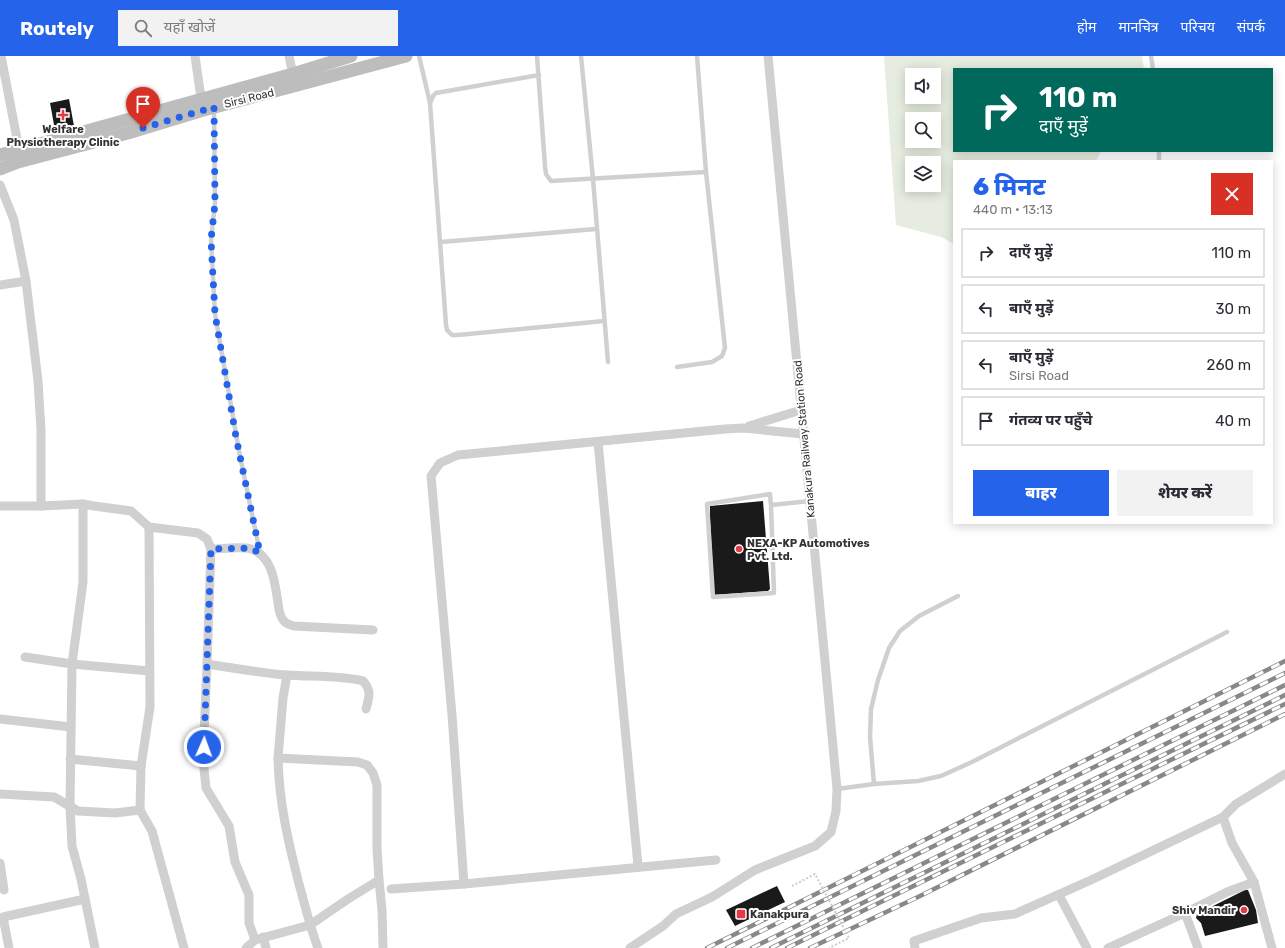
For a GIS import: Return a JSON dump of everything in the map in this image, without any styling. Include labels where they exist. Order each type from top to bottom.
[{"type":"main road","name":"Sirsi Road","points":[[0,155],[201,98],[293,74],[351,56]]},
{"type":"main road","name":"Sirsi Road","points":[[0,169],[18,162],[128,133],[214,107],[406,56]]},
{"type":"street","points":[[1,56],[19,149]]},
{"type":"street","points":[[195,56],[201,98]]},
{"type":"street","points":[[289,56],[293,74]]},
{"type":"street","name":"Kanakura Railway Station Road","points":[[630,948],[663,926],[676,914],[712,897],[755,870],[815,846],[831,832],[836,811],[837,789],[768,56]]},
{"type":"street","points":[[0,185],[14,220],[26,281],[40,409],[41,506]]},
{"type":"street","points":[[0,285],[26,281]]},
{"type":"street","points":[[743,428],[801,410]]},
{"type":"street","points":[[464,884],[452,715],[431,476],[440,463],[458,455],[743,428],[803,434]]},
{"type":"street","points":[[598,442],[638,866]]},
{"type":"street","points":[[83,504],[83,582],[72,664],[70,806],[72,846],[95,948]]},
{"type":"street","points":[[0,506],[83,504],[132,510],[149,527],[198,533],[207,539],[211,549],[203,759],[206,788],[229,826],[234,862],[249,895],[249,923],[266,948]]},
{"type":"street","points":[[149,527],[150,707],[141,766],[140,810],[152,831],[184,948]]},
{"type":"street","points":[[211,549],[250,548],[260,553],[267,562],[273,576],[282,620],[288,624],[294,626],[373,630]]},
{"type":"street","points":[[25,656],[72,664],[149,671]]},
{"type":"street","points":[[207,664],[287,675],[332,677],[363,681],[368,687],[370,694],[366,709]]},
{"type":"street","points":[[287,675],[283,698],[278,758],[283,818],[310,925],[318,948]]},
{"type":"street","points":[[0,719],[71,727]]},
{"type":"street","points":[[278,758],[358,762],[367,765],[373,773],[377,785],[377,848],[382,910],[383,948]]},
{"type":"street","points":[[70,759],[141,766]]},
{"type":"street","points":[[915,948],[914,941],[981,918],[1015,914],[1059,895],[1223,817],[1236,804],[1285,774]]},
{"type":"street","points":[[0,794],[54,797],[78,810],[115,813],[140,810]]},
{"type":"street","points":[[1223,817],[1232,843],[1254,882],[1272,948]]},
{"type":"street","points":[[391,889],[464,884],[638,866],[716,860]]},
{"type":"street","points":[[0,863],[4,890]]},
{"type":"street","points":[[246,948],[259,938],[310,925],[379,880]]},
{"type":"street","points":[[1108,948],[1120,945],[1227,892],[1254,882]]},
{"type":"street","points":[[1059,895],[1087,948]]},
{"type":"street","points":[[9,948],[3,928],[3,917],[85,899]]},
{"type":"street","points":[[1185,913],[1198,948]]},
{"type":"lane","points":[[419,56],[430,103],[447,330],[452,335],[604,321]]},
{"type":"lane","points":[[537,56],[546,174],[551,181],[706,172]]},
{"type":"lane","points":[[581,56],[608,362]]},
{"type":"lane","points":[[677,367],[712,362],[722,356],[725,348],[706,172],[697,56]]},
{"type":"lane","points":[[1151,56],[1153,68]]},
{"type":"lane","points":[[430,103],[436,93],[538,75]]},
{"type":"lane","points":[[214,107],[215,203],[211,240],[215,314],[237,444],[260,553]]},
{"type":"lane","points":[[440,242],[596,229]]},
{"type":"lane","points":[[770,494],[771,505],[774,593],[713,597],[707,504],[770,494]]},
{"type":"lane","points":[[771,505],[810,501]]},
{"type":"lane","points":[[874,784],[870,737],[871,709],[878,680],[889,648],[900,631],[919,616],[958,596]]},
{"type":"lane","points":[[837,789],[874,784],[918,781],[941,776],[972,762],[1226,632]]},
{"type":"path","points":[[792,886],[815,874],[849,938],[829,948]]},
{"type":"shaded area","points":[[884,56],[1142,56],[1144,68],[953,68],[953,152],[1100,152],[1096,160],[953,160],[953,243],[941,237],[896,225]]},
{"type":"building","points":[[69,99],[74,126],[55,130],[50,103]]},
{"type":"building","name":"NEXA-KP Automotives Pvt. Ltd.","points":[[763,501],[770,589],[768,591],[714,595],[710,506]]},
{"type":"building","points":[[777,886],[785,902],[735,926],[726,910]]},
{"type":"building","points":[[1245,890],[1248,890],[1256,910],[1258,923],[1205,936],[1201,923],[1196,918],[1197,914]]},
{"type":"railway","points":[[707,948],[1285,661]]},
{"type":"railway","points":[[727,948],[1285,673]]},
{"type":"railway","points":[[752,948],[1285,685]]},
{"type":"railway","points":[[771,948],[1285,695]]},
{"type":"railway","points":[[787,948],[1285,704]]},
{"type":"railway","points":[[810,948],[918,897],[1285,714]]},
{"type":"place","name":"Welfare Physiotherapy Clinic","points":[[63,115]]},
{"type":"place","name":"NEXA-KP Automotives Pvt. Ltd.","points":[[739,549]]},
{"type":"place","name":"Shiv Mandir","points":[[1244,910]]},
{"type":"place","name":"Kanakpura","points":[[741,914]]},
{"type":"route","points":[[143,128],[214,107],[215,203],[211,240],[215,314],[236,437],[260,553],[250,548],[211,549],[204,747]]}]
